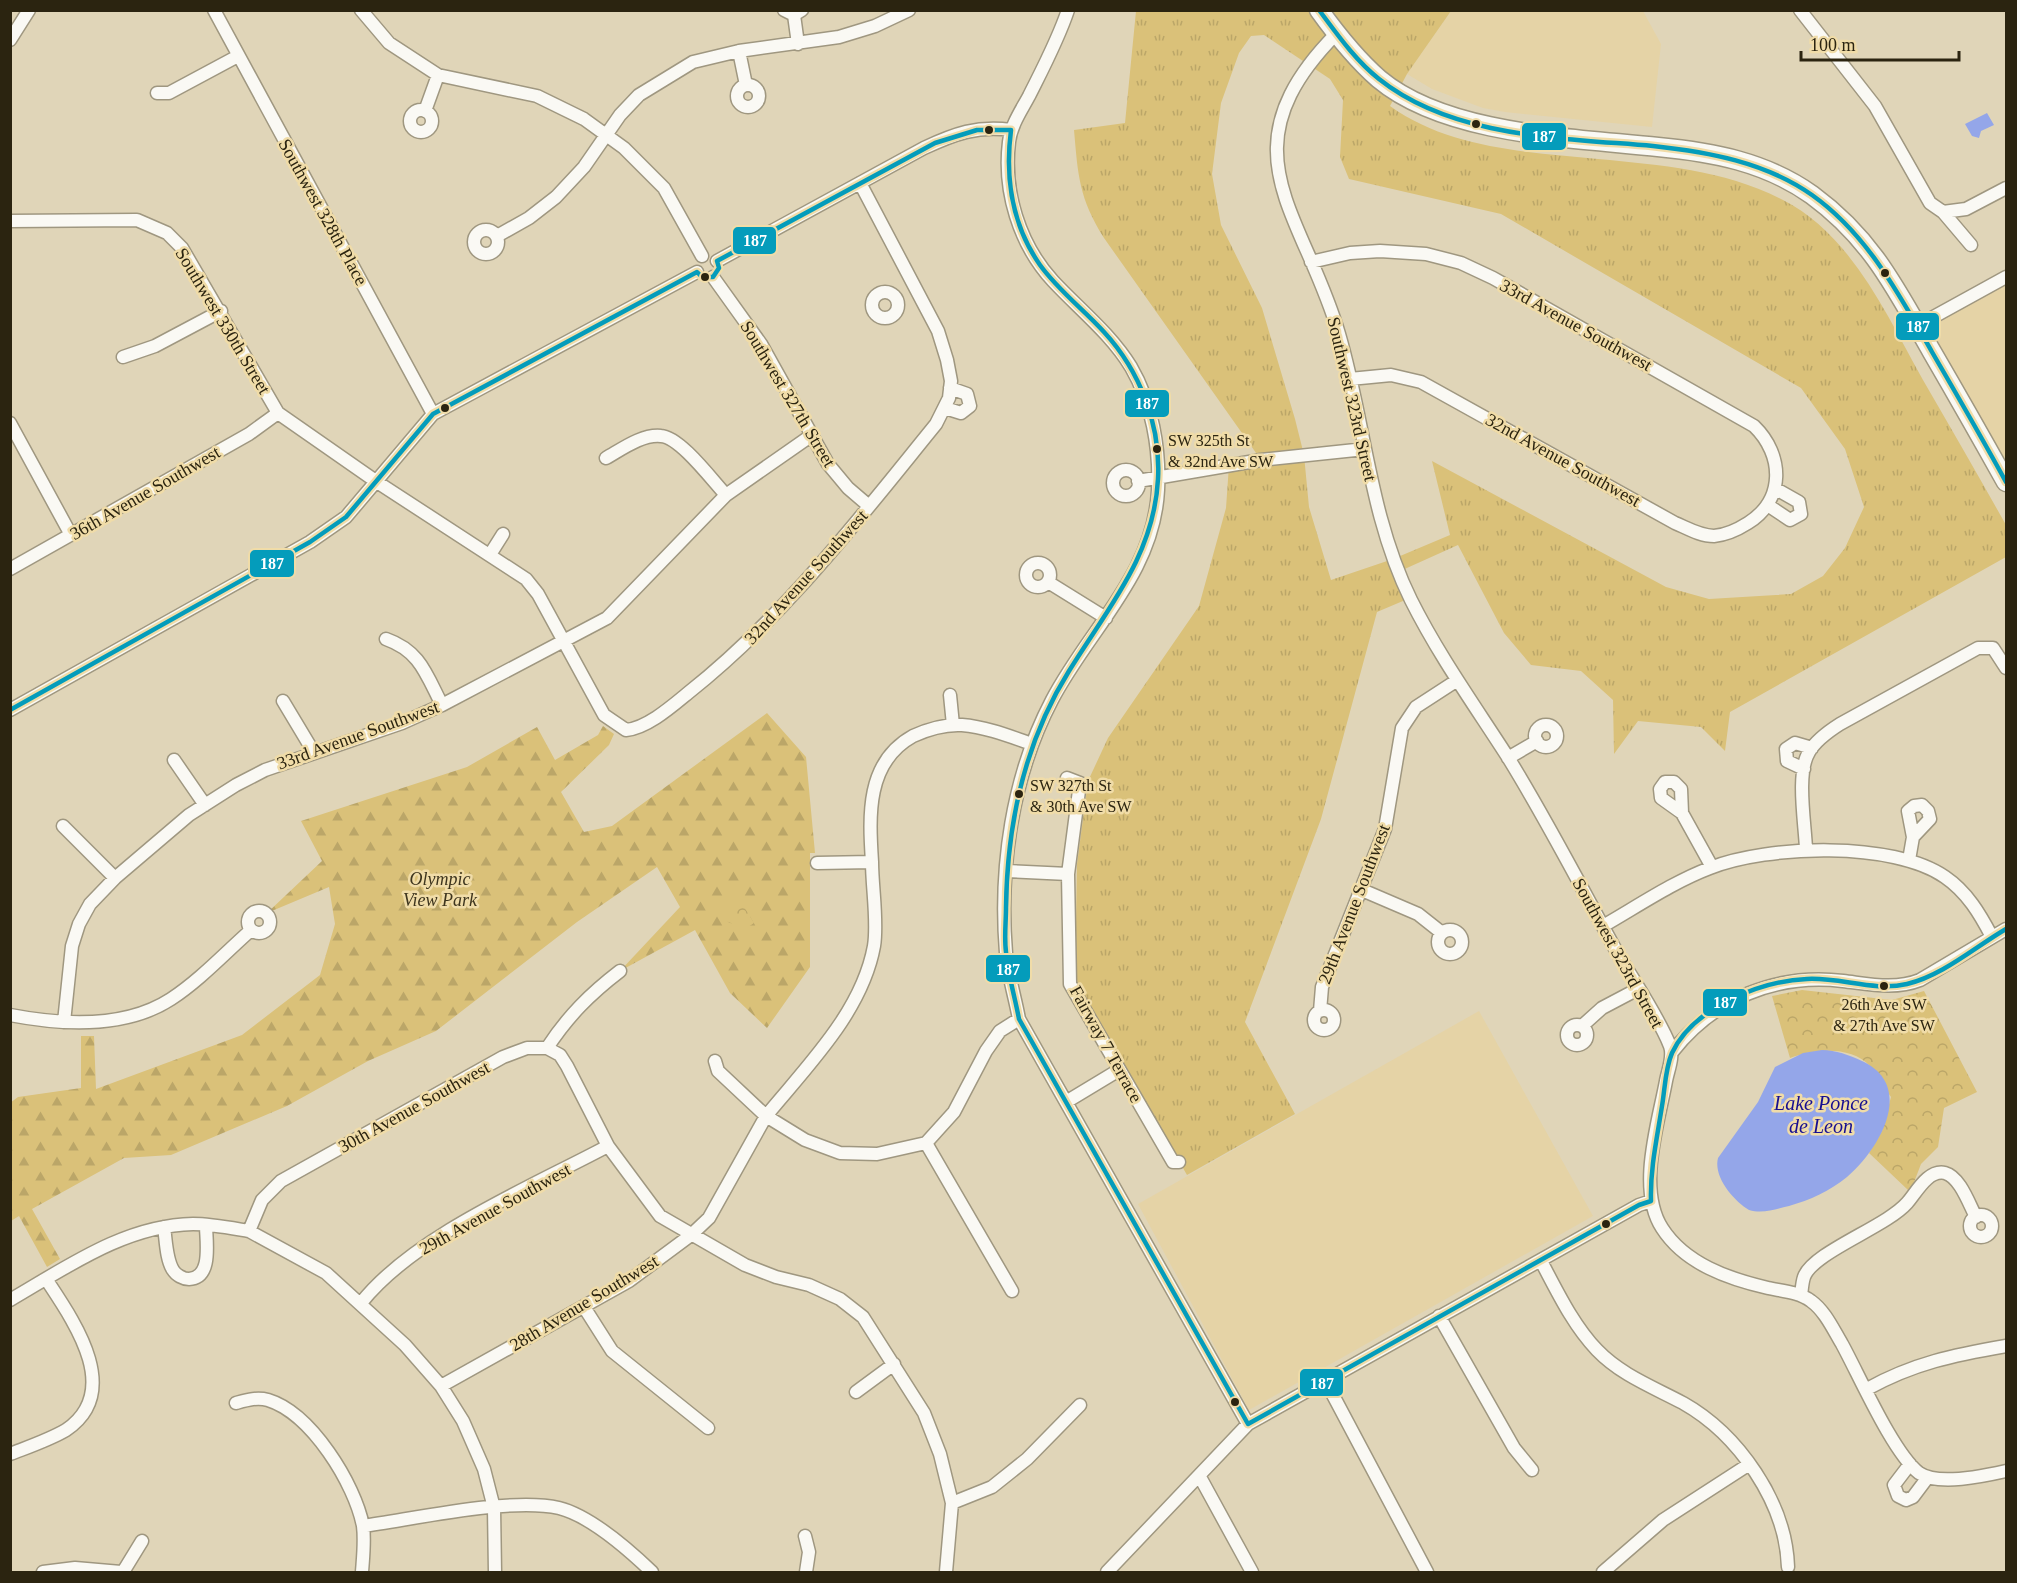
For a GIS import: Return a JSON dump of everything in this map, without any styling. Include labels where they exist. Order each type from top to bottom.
[{"type":"main road","points":[[1319,10],[1336,33],[1380,80],[1396,91],[1440,112],[1482,124],[1545,135],[1699,151],[1739,160],[1775,173],[1825,205],[1862,240],[1884,268],[2007,482]]},
{"type":"street","points":[[10,40],[29,10]]},
{"type":"street","name":"Southwest 328th Place","points":[[214,10],[433,414]]},
{"type":"street","points":[[361,10],[389,43],[438,75],[537,96],[584,119],[624,148],[664,188],[702,256]]},
{"type":"street","points":[[497,236],[529,218],[556,197],[584,167],[606,135],[639,95],[658,81],[693,62],[739,51],[839,38],[875,26],[909,10]]},
{"type":"street","points":[[1068,10],[1061,30],[1011,130],[1009,191],[1017,220],[1030,249],[1051,279],[1112,340],[1131,367],[1152,422],[1158,477],[1157,511],[1137,568],[1052,699],[1032,744],[1012,816],[1007,871],[1006,955],[1019,1019],[1248,1424]]},
{"type":"street","points":[[1800,10],[1864,91],[1930,203],[1943,212],[1971,245]]},
{"type":"street","points":[[793,12],[798,44]]},
{"type":"street","name":"Southwest 323rd Street","points":[[1336,33],[1307,65],[1285,108],[1279,132],[1277,161],[1282,195],[1332,311],[1350,379],[1375,502],[1398,572],[1433,644],[1508,758],[1673,1051]]},
{"type":"street","points":[[739,51],[746,85]]},
{"type":"street","points":[[157,93],[169,93],[238,56]]},
{"type":"street","points":[[425,111],[438,75]]},
{"type":"street","points":[[717,261],[958,132],[992,127],[1011,130]]},
{"type":"street","points":[[860,183],[938,331],[947,360],[948,398],[961,413],[970,406],[967,394],[948,398]]},
{"type":"street","points":[[1943,212],[1966,210],[2007,188]]},
{"type":"street","name":"Southwest 330th Street","points":[[10,221],[113,218],[137,220],[154,225],[167,233],[182,248],[221,311],[278,413],[377,482],[491,553],[526,579],[538,594],[604,715],[626,730],[636,729],[645,723]]},
{"type":"street","name":"33rd Avenue Southwest","points":[[1311,262],[1357,252],[1395,251],[1443,258],[1485,274],[1744,419],[1761,433],[1770,449],[1777,472],[1772,497]]},
{"type":"street","points":[[709,255],[717,261],[718,272],[713,276],[706,278],[697,272],[697,261],[702,256],[709,255]]},
{"type":"street","points":[[10,710],[309,542],[346,517],[433,414],[697,272]]},
{"type":"street","name":"Southwest 327th Street","points":[[713,276],[761,344],[828,464],[848,488],[869,506]]},
{"type":"street","points":[[1917,326],[2007,277]]},
{"type":"street","points":[[897,299],[915,289]]},
{"type":"street","points":[[123,357],[155,346],[221,311]]},
{"type":"street","name":"32nd Avenue Southwest","points":[[1350,379],[1391,375],[1421,381],[1696,533],[1712,536],[1734,531],[1756,518],[1772,497]]},
{"type":"street","name":"32nd Avenue Southwest","points":[[645,723],[678,701],[747,644],[788,602],[936,424],[948,398]]},
{"type":"street","name":"36th Avenue Southwest","points":[[10,569],[249,434],[278,413]]},
{"type":"street","points":[[10,423],[71,535]]},
{"type":"street","name":"33rd Avenue Southwest","points":[[64,1022],[67,976],[79,924],[90,904],[115,878],[204,805],[265,770],[313,751],[402,723],[442,705],[607,618],[726,495],[812,435]]},
{"type":"street","points":[[606,458],[641,440],[658,436],[667,437],[678,444],[726,495]]},
{"type":"street","points":[[1138,481],[1261,460],[1365,449]]},
{"type":"street","points":[[491,553],[503,534]]},
{"type":"street","points":[[1048,582],[1106,618]]},
{"type":"street","points":[[386,639],[406,646],[424,669],[442,705]]},
{"type":"street","points":[[1806,849],[1804,769],[1809,752],[1827,733],[1975,649],[1991,647],[2007,668]]},
{"type":"street","name":"29th Avenue Southwest","points":[[1320,1011],[1322,987],[1388,820],[1402,728],[1416,707],[1456,681]]},
{"type":"street","points":[[950,695],[953,725]]},
{"type":"street","points":[[283,701],[313,751]]},
{"type":"street","points":[[766,1116],[833,1032],[862,984],[874,944],[869,823],[877,775],[884,760],[899,745],[918,734],[933,728],[953,725],[991,730],[1032,744]]},
{"type":"street","points":[[1508,758],[1537,741]]},
{"type":"street","points":[[1804,769],[1787,761],[1786,750],[1795,743],[1809,752]]},
{"type":"street","points":[[174,760],[204,805]]},
{"type":"street","name":"Fairway 7 Terrace","points":[[1067,778],[1080,783],[1068,874],[1070,984],[1173,1162],[1179,1162]]},
{"type":"street","points":[[1682,813],[1712,867]]},
{"type":"street","points":[[63,826],[115,878]]},
{"type":"street","points":[[1909,860],[1913,837]]},
{"type":"street","points":[[1603,926],[1678,883],[1712,867],[1806,849],[1850,851],[1909,860],[1943,875],[1971,901],[1992,937]]},
{"type":"street","points":[[818,863],[872,862]]},
{"type":"street","points":[[1007,871],[1068,874]]},
{"type":"street","points":[[1362,890],[1418,914],[1442,933]]},
{"type":"street","points":[[2007,929],[1920,980],[1885,986],[1806,979],[1758,989],[1729,1002],[1701,1020],[1673,1051],[1651,1164],[1651,1201],[1665,1232],[1691,1257],[1730,1278],[1801,1295],[1812,1302],[1827,1318],[1891,1436],[1910,1464],[1925,1476],[1973,1478],[2007,1471]]},
{"type":"street","points":[[10,1015],[64,1022],[99,1022],[137,1014],[171,999],[251,930]]},
{"type":"street","points":[[620,971],[585,999],[564,1021],[547,1048],[560,1055],[608,1146],[660,1216],[745,1265],[776,1277],[809,1285],[840,1299],[863,1317],[924,1413],[940,1454],[952,1503],[946,1572]]},
{"type":"street","points":[[1582,1026],[1602,1008],[1638,989]]},
{"type":"street","points":[[715,1061],[718,1071],[766,1116],[805,1140],[840,1153],[877,1154],[926,1143],[954,1112],[975,1076],[986,1051],[1000,1031],[1019,1019]]},
{"type":"street","name":"30th Avenue Southwest","points":[[249,1231],[262,1200],[280,1182],[503,1057],[527,1048],[547,1048]]},
{"type":"street","points":[[1066,1101],[1119,1070]]},
{"type":"street","name":"28th Avenue Southwest","points":[[441,1386],[629,1281],[691,1235],[709,1218],[766,1116]]},
{"type":"street","points":[[926,1143],[1012,1290]]},
{"type":"street","name":"29th Avenue Southwest","points":[[361,1303],[379,1281],[444,1234],[608,1146]]},
{"type":"street","points":[[1801,1295],[1804,1276],[1813,1264],[1884,1221],[1906,1204],[1921,1184],[1933,1174],[1943,1172],[1952,1177],[1976,1217]]},
{"type":"street","points":[[1107,1572],[1200,1478],[1248,1424],[1639,1205],[1651,1201]]},
{"type":"street","points":[[10,1300],[95,1252],[144,1230],[194,1224],[249,1231],[294,1253],[326,1273],[361,1303],[405,1345],[441,1386],[474,1443],[494,1508],[495,1572]]},
{"type":"street","points":[[164,1227],[172,1269],[179,1276],[189,1279],[198,1276],[204,1268],[206,1225]]},
{"type":"street","points":[[1541,1261],[1573,1317],[1597,1350],[1640,1382],[1708,1419],[1733,1443],[1775,1511],[1783,1532],[1790,1571]]},
{"type":"street","points":[[10,1454],[66,1430],[83,1414],[93,1385],[91,1361],[76,1324],[46,1279]]},
{"type":"street","points":[[584,1307],[612,1351],[708,1428]]},
{"type":"street","points":[[1439,1316],[1514,1448],[1532,1470]]},
{"type":"street","points":[[1867,1389],[1899,1371],[1929,1361],[2007,1346]]},
{"type":"street","points":[[856,1392],[894,1365]]},
{"type":"street","points":[[1325,1380],[1427,1572]]},
{"type":"street","points":[[236,1403],[253,1399],[269,1400],[309,1428],[327,1448],[346,1479],[363,1526],[362,1572]]},
{"type":"street","points":[[952,1503],[992,1487],[1027,1459],[1080,1405]]},
{"type":"street","points":[[1910,1464],[1894,1485],[1898,1497],[1906,1500],[1913,1497],[1925,1476]]},
{"type":"street","points":[[1603,1572],[1663,1520],[1748,1465]]},
{"type":"street","points":[[1200,1478],[1252,1572]]},
{"type":"street","points":[[363,1526],[494,1508],[532,1505],[560,1508],[624,1545],[652,1572]]},
{"type":"street","points":[[805,1536],[809,1552],[806,1572]]},
{"type":"street","points":[[43,1572],[75,1568],[122,1572],[141,1541]]},
{"type":"shaded area","points":[[1451,11],[1643,11],[1661,44],[1652,127],[1505,112],[1483,108],[1432,89],[1407,74]]},
{"type":"shaded area","points":[[2006,277],[2006,482],[1917,326]]},
{"type":"shaded area","points":[[1479,1011],[1593,1216],[1249,1410],[1138,1204]]},
{"type":"green space","points":[[1136,11],[1451,11],[1407,74],[1390,106],[1438,131],[1490,146],[1693,170],[1716,175],[1761,190],[1807,215],[1829,234],[1865,279],[2006,525],[2006,557],[1730,712],[1725,751],[1701,727],[1638,721],[1614,754],[1613,700],[1581,671],[1531,665],[1504,633],[1458,545],[1398,572],[1410,598],[1377,612],[1321,819],[1245,1022],[1295,1114],[1187,1175],[1075,981],[1077,864],[1088,781],[1108,738],[1199,606],[1226,508],[1229,465],[1261,460],[1104,238],[1089,211],[1081,186],[1074,130],[1125,123]],"holes":[[[1264,35],[1330,79],[1343,100],[1340,157],[1349,179],[1501,214],[1801,388],[1845,449],[1864,507],[1845,548],[1823,576],[1791,594],[1709,599],[1666,587],[1432,461],[1450,535],[1393,559],[1331,580],[1309,507],[1304,455],[1295,419],[1262,308],[1221,225],[1212,174],[1221,103],[1239,53],[1251,36]]]},
{"type":"green space","name":"Olympic View Park","points":[[767,713],[806,757],[815,853],[810,853],[810,967],[767,1028],[730,993],[695,930],[620,971],[680,907],[657,867],[577,922],[436,1031],[368,1061],[287,1106],[171,1155],[124,1158],[32,1209],[60,1259],[47,1267],[19,1216],[11,1221],[10,1103],[18,1097],[81,1088],[81,1036],[94,1036],[96,1089],[242,1035],[320,975],[335,924],[329,887],[267,913],[322,861],[301,821],[467,767],[537,727],[555,760],[598,735],[603,726],[614,734],[609,745],[561,792],[584,832],[612,826]]},
{"type":"green space","points":[[738,897],[754,923],[745,929],[728,922],[720,909]]},
{"type":"green space","points":[[1802,990],[1892,1000],[1924,991],[1977,1092],[1944,1108],[1938,1147],[1921,1164],[1913,1185],[1908,1190],[1869,1153],[1882,1131],[1891,1097],[1873,1069],[1862,1059],[1842,1052],[1810,1052],[1790,1058],[1772,996]]},
{"type":"water","points":[[1987,113],[1994,125],[1981,131],[1979,138],[1972,136],[1965,124]]},
{"type":"water","name":"Lake Ponce de Leon","points":[[1822,1050],[1852,1057],[1878,1072],[1887,1086],[1890,1101],[1887,1118],[1880,1135],[1871,1151],[1859,1165],[1827,1191],[1805,1201],[1779,1208],[1764,1211],[1749,1210],[1726,1188],[1719,1173],[1718,1158],[1758,1102],[1775,1067],[1803,1053]]},
{"type":"transit line","name":"187","points":[[1319,10],[1370,72],[1408,98],[1440,113],[1510,132],[1653,146],[1715,155],[1775,174],[1812,195],[1849,228],[1880,266],[1907,308],[2006,482]]},
{"type":"transit line","name":"187","points":[[10,710],[310,542],[346,517],[433,414],[697,272],[702,277],[713,277],[719,268],[717,261],[935,143],[977,130],[1011,130],[1010,183],[1023,234],[1030,250],[1047,274],[1117,347],[1138,381],[1152,419],[1156,439],[1158,479],[1155,507],[1138,557],[1113,603],[1053,698],[1030,755],[1021,785],[1010,846],[1005,935],[1008,969],[1019,1019],[1248,1424],[1639,1205],[1651,1201],[1654,1153],[1670,1059],[1682,1037],[1712,1010],[1749,991],[1789,981],[1819,979],[1882,986],[1907,984],[1946,968],[2006,929]]},
{"type":"place","name":"SW 325th St & 32nd Ave SW","points":[[1157,449]]},
{"type":"place","name":"SW 327th St & 30th Ave SW","points":[[1019,794]]},
{"type":"place","name":"26th Ave SW & 27th Ave SW","points":[[1884,986]]}]
